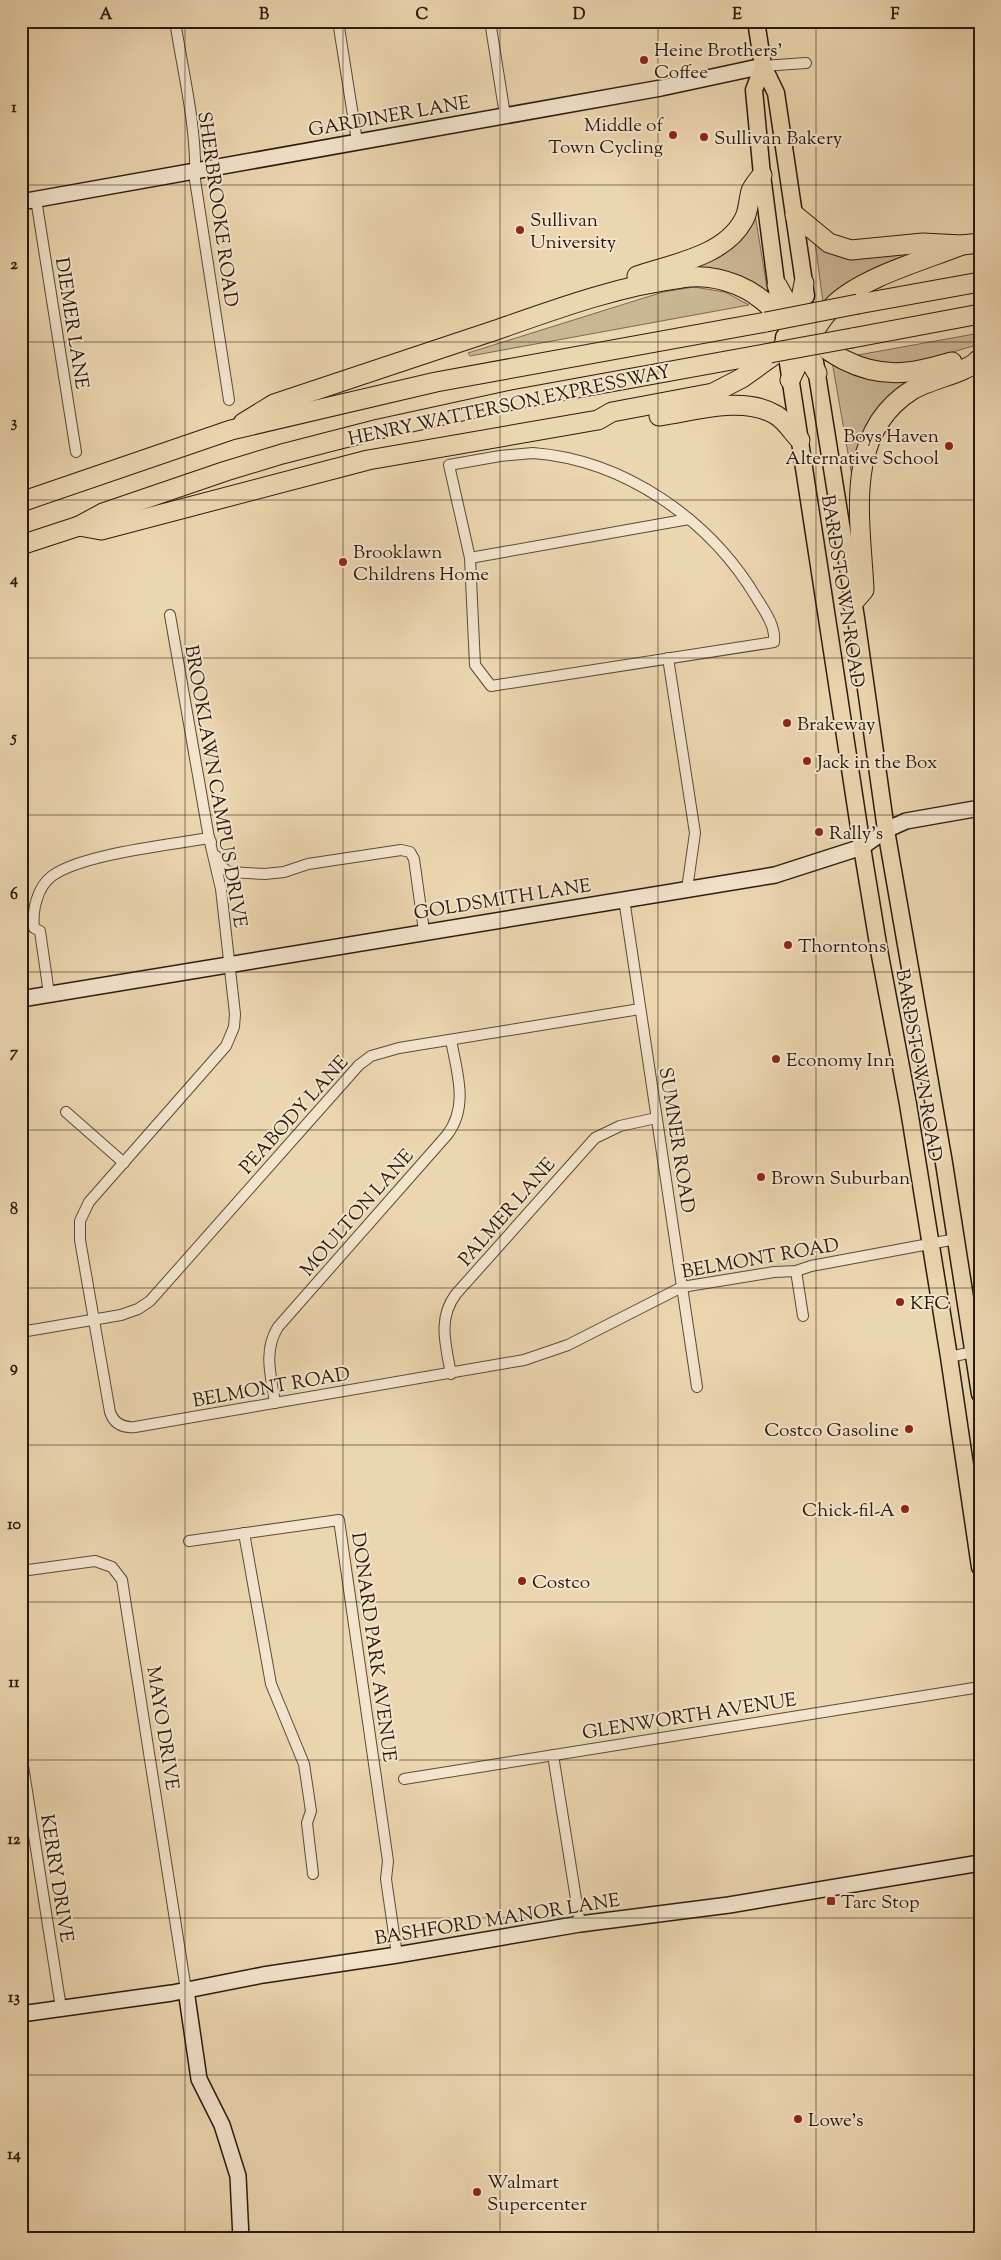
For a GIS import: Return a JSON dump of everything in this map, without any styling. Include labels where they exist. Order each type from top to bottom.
[{"type":"highway","points":[[579,302],[585,294],[709,252],[724,244],[738,230],[745,219],[751,191],[762,175]]},
{"type":"highway","points":[[794,215],[818,236],[841,249],[864,250],[923,243],[971,244]]},
{"type":"highway","points":[[790,380],[808,343],[835,304],[865,284],[895,270],[971,244]]},
{"type":"highway","points":[[231,430],[274,404],[579,302],[657,282],[702,277],[737,285],[758,296],[782,331],[858,366],[885,372],[907,372],[962,359],[979,360]]},
{"type":"highway","name":"HENRY WATTERSON EXPRESSWAY","points":[[21,544],[79,526],[103,513],[282,454],[379,429],[517,399],[782,331],[858,304],[980,282]]},
{"type":"highway","points":[[782,331],[804,283]]},
{"type":"highway","points":[[79,526],[101,530],[368,460],[598,420],[612,412],[713,393],[742,378],[781,350],[782,331],[776,285]]},
{"type":"highway","name":"HENRY WATTERSON EXPRESSWAY","points":[[21,502],[231,430],[445,380],[782,331],[852,338],[980,314]]},
{"type":"highway","points":[[808,343],[816,373]]},
{"type":"highway","points":[[852,604],[864,590],[859,479],[872,436],[894,406],[912,390],[937,378],[973,366],[979,360]]},
{"type":"highway","points":[[598,420],[614,423],[717,408],[753,406],[776,415],[800,440]]},
{"type":"main road","points":[[756,21],[763,66],[776,93],[804,283],[808,343]]},
{"type":"main road","points":[[763,66],[754,90],[762,175],[776,285]]},
{"type":"main road","name":"BARDSTOWN ROAD","points":[[782,331],[862,847],[949,1357],[980,1567]]},
{"type":"main road","name":"BARDSTOWN ROAD","points":[[816,373],[886,830],[976,1352],[980,1394]]},
{"type":"main road","points":[[903,1081],[929,1083]]},
{"type":"street","name":"SHERBROOKE ROAD","points":[[175,21],[192,136],[195,180],[229,400]]},
{"type":"street","points":[[338,21],[356,141]]},
{"type":"street","points":[[490,21],[505,115]]},
{"type":"street","points":[[763,66],[806,63]]},
{"type":"street","name":"GARDINER LANE","points":[[28,200],[682,84],[763,66]]},
{"type":"street","name":"DIEMER LANE","points":[[28,200],[76,452]]},
{"type":"street","points":[[533,453],[568,458],[621,477],[650,492],[689,519],[734,564],[763,609],[775,633],[774,642],[490,686],[475,665],[470,558],[449,464],[533,453]]},
{"type":"street","points":[[470,558],[689,519]]},
{"type":"street","name":"BROOKLAWN CAMPUS DRIVE","points":[[170,615],[209,838],[221,889],[228,964]]},
{"type":"street","points":[[668,658],[695,833],[687,889]]},
{"type":"street","name":"GOLDSMITH LANE","points":[[21,998],[774,875],[862,847],[886,830],[906,821],[980,808]]},
{"type":"street","points":[[49,994],[40,931],[34,928],[37,900],[46,882],[63,869],[92,859],[209,838],[223,868],[229,872],[237,873],[265,874],[284,872],[308,864],[401,850],[410,852],[414,859],[424,932]]},
{"type":"street","name":"SUMNER ROAD","points":[[624,899],[697,1387]]},
{"type":"street","name":"BELMONT ROAD","points":[[228,964],[235,1014],[230,1038],[205,1070],[89,1202],[80,1221],[80,1240],[110,1412],[119,1424],[135,1427],[451,1374],[541,1356],[568,1345],[682,1287],[774,1272],[796,1271],[811,1266],[956,1239]]},
{"type":"street","name":"PEABODY LANE","points":[[21,1332],[132,1312],[150,1301],[365,1060],[383,1052],[640,1009]]},
{"type":"street","name":"MOULTON LANE","points":[[275,1403],[268,1363],[268,1349],[271,1338],[278,1327],[447,1135],[457,1120],[461,1095],[451,1040]]},
{"type":"street","points":[[66,1112],[124,1163]]},
{"type":"street","name":"PALMER LANE","points":[[451,1374],[444,1319],[447,1309],[456,1294],[588,1144],[602,1133],[620,1126],[656,1118]]},
{"type":"street","points":[[796,1271],[803,1316]]},
{"type":"street","points":[[949,1357],[976,1352]]},
{"type":"street","name":"DONARD PARK AVENUE","points":[[244,1533],[339,1520],[388,1861],[386,1880],[397,1955]]},
{"type":"street","points":[[189,1541],[244,1533],[271,1684],[304,1764],[311,1811],[307,1823],[313,1874]]},
{"type":"street","name":"MAYO DRIVE","points":[[21,1572],[95,1561],[112,1567],[122,1580],[186,1990]]},
{"type":"street","name":"GLENWORTH AVENUE","points":[[404,1779],[980,1687]]},
{"type":"street","name":"KERRY DRIVE","points":[[21,1753],[61,2008]]},
{"type":"street","points":[[553,1755],[580,1924]]},
{"type":"street","name":"BASHFORD MANOR LANE","points":[[21,2014],[186,1990],[263,1975],[397,1955],[580,1924],[729,1905],[980,1863]]},
{"type":"street","points":[[186,1990],[199,2079],[222,2125],[238,2176],[240,2239]]},
{"type":"shaded area","points":[[754,208],[768,294],[681,270]]},
{"type":"shaded area","points":[[815,242],[925,250],[883,264],[859,276],[823,302]]},
{"type":"shaded area","points":[[694,287],[725,292],[749,305],[470,356],[468,353],[663,292]]},
{"type":"shaded area","points":[[980,333],[980,344],[919,361],[887,363],[872,361],[858,355]]},
{"type":"shaded area","points":[[832,361],[923,376],[897,396],[854,488]]},
{"type":"place","name":"Heine Brothers' Coffee","points":[[644,60]]},
{"type":"place","name":"Middle of Town Cycling","points":[[673,135]]},
{"type":"place","name":"Sullivan Bakery","points":[[704,137]]},
{"type":"place","name":"Sullivan University","points":[[520,230]]},
{"type":"place","name":"Boys Haven Alternative School","points":[[949,446]]},
{"type":"place","name":"Brooklawn Childrens Home","points":[[343,562]]},
{"type":"place","name":"Brakeway","points":[[787,723]]},
{"type":"place","name":"Jack in the Box","points":[[807,761]]},
{"type":"place","name":"Rally's","points":[[819,832]]},
{"type":"place","name":"Thorntons","points":[[788,945]]},
{"type":"place","name":"Economy Inn","points":[[776,1059]]},
{"type":"place","name":"Brown Suburban","points":[[761,1177]]},
{"type":"place","name":"KFC","points":[[900,1302]]},
{"type":"place","name":"Costco Gasoline","points":[[909,1429]]},
{"type":"place","name":"Chick-fil-A","points":[[905,1509]]},
{"type":"place","name":"Costco","points":[[522,1581]]},
{"type":"place","name":"Tarc Stop","points":[[831,1901]]},
{"type":"place","name":"Lowe's","points":[[798,2119]]},
{"type":"place","name":"Walmart Supercenter","points":[[477,2192]]}]
